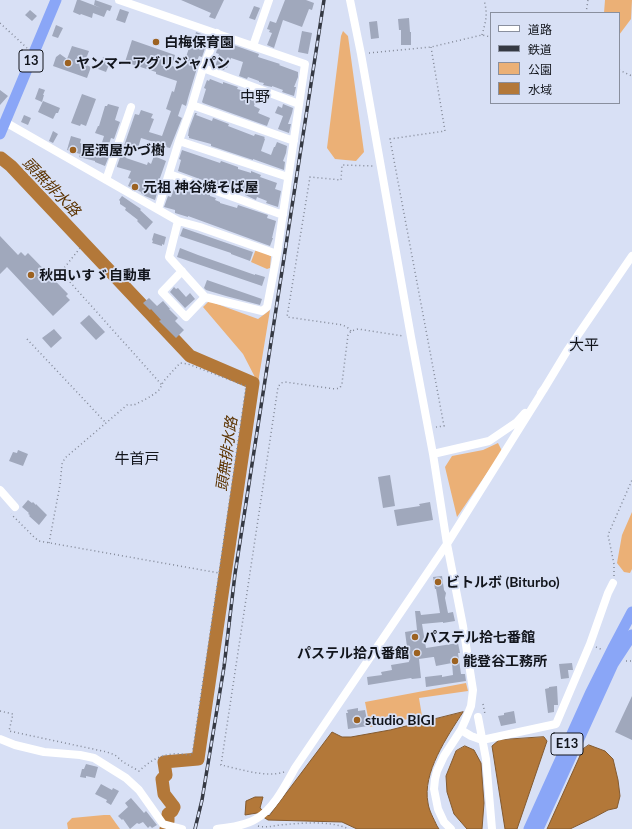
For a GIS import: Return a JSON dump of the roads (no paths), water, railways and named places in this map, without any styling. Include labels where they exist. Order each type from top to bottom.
[{"type":"highway","name":"13","points":[[0,134],[56,0]]},
{"type":"highway","name":"E13","points":[[529,829],[590,694],[632,612]]},
{"type":"highway","name":"E13","points":[[538,829],[613,664],[632,635]]},
{"type":"street","points":[[119,0],[305,64],[277,254],[267,306],[262,311],[205,297],[169,257],[178,221]]},
{"type":"street","points":[[253,46],[269,0]]},
{"type":"street","points":[[350,0],[433,454],[447,544],[463,626],[473,690],[471,706],[461,730],[444,756],[435,779],[434,789],[438,809],[444,822],[451,829]]},
{"type":"street","points":[[158,209],[179,141],[217,33]]},
{"type":"street","points":[[204,68],[299,104]]},
{"type":"street","points":[[192,105],[294,141]]},
{"type":"street","points":[[106,180],[132,107]]},
{"type":"street","points":[[5,122],[178,221],[200,227],[277,254]]},
{"type":"street","points":[[179,141],[288,177]]},
{"type":"street","points":[[169,174],[282,215]]},
{"type":"street","points":[[217,829],[251,822],[259,817],[278,797],[447,544],[567,352],[632,256]]},
{"type":"street","points":[[182,271],[162,292],[186,317],[205,297]]},
{"type":"street","points":[[433,454],[488,441],[517,422],[544,389]]},
{"type":"street","points":[[0,490],[13,510]]},
{"type":"street","points":[[461,730],[482,740],[556,724],[590,644],[613,583]]},
{"type":"street","points":[[478,717],[486,759],[492,829]]},
{"type":"street","points":[[0,739],[15,745],[44,752],[80,755],[94,758],[126,778],[140,790],[163,824],[182,829]]},
{"type":"water","points":[[463,712],[437,756],[429,780],[427,792],[429,806],[439,829],[357,829],[342,822],[268,820],[257,813],[245,815],[246,801],[255,797],[263,797],[260,808],[269,816],[332,732],[342,737],[351,737],[390,730]]},
{"type":"water","points":[[544,737],[547,741],[517,829],[505,829],[492,746],[499,740]]},
{"type":"water","points":[[589,745],[605,751],[613,759],[620,796],[617,808],[608,810],[570,829],[547,829],[583,749]]},
{"type":"water","points":[[465,746],[474,750],[481,763],[484,803],[482,829],[467,829],[454,814],[447,792],[446,776],[456,751]]},
{"type":"waterway","name":"頭無排水路","points":[[1,158],[11,166],[190,356],[253,383],[198,759],[164,762],[166,775],[162,779],[164,794],[174,807],[168,814],[166,829]]},
{"type":"railway","points":[[195,829],[202,800],[224,667],[235,574],[324,0]]},
{"type":"place","name":"白梅保育園","points":[[156,42]]},
{"type":"place","name":"ヤンマーアグリジャパン","points":[[68,63]]},
{"type":"place","name":"居酒屋かづ樹","points":[[73,150]]},
{"type":"place","name":"元祖 神谷焼そば屋","points":[[135,187]]},
{"type":"place","name":"秋田いすゞ自動車","points":[[31,275]]},
{"type":"place","name":"ビトルボ (Biturbo)","points":[[438,582]]},
{"type":"place","name":"パステル拾七番館","points":[[415,637]]},
{"type":"place","name":"パステル拾八番館","points":[[417,653]]},
{"type":"place","name":"能登谷工務所","points":[[455,661]]},
{"type":"place","name":"studio BIGI","points":[[357,720]]},
{"type":"district","name":"中野","points":[[255,97]]},
{"type":"district","name":"大平","points":[[584,345]]},
{"type":"district","name":"牛首戸","points":[[137,459]]}]
